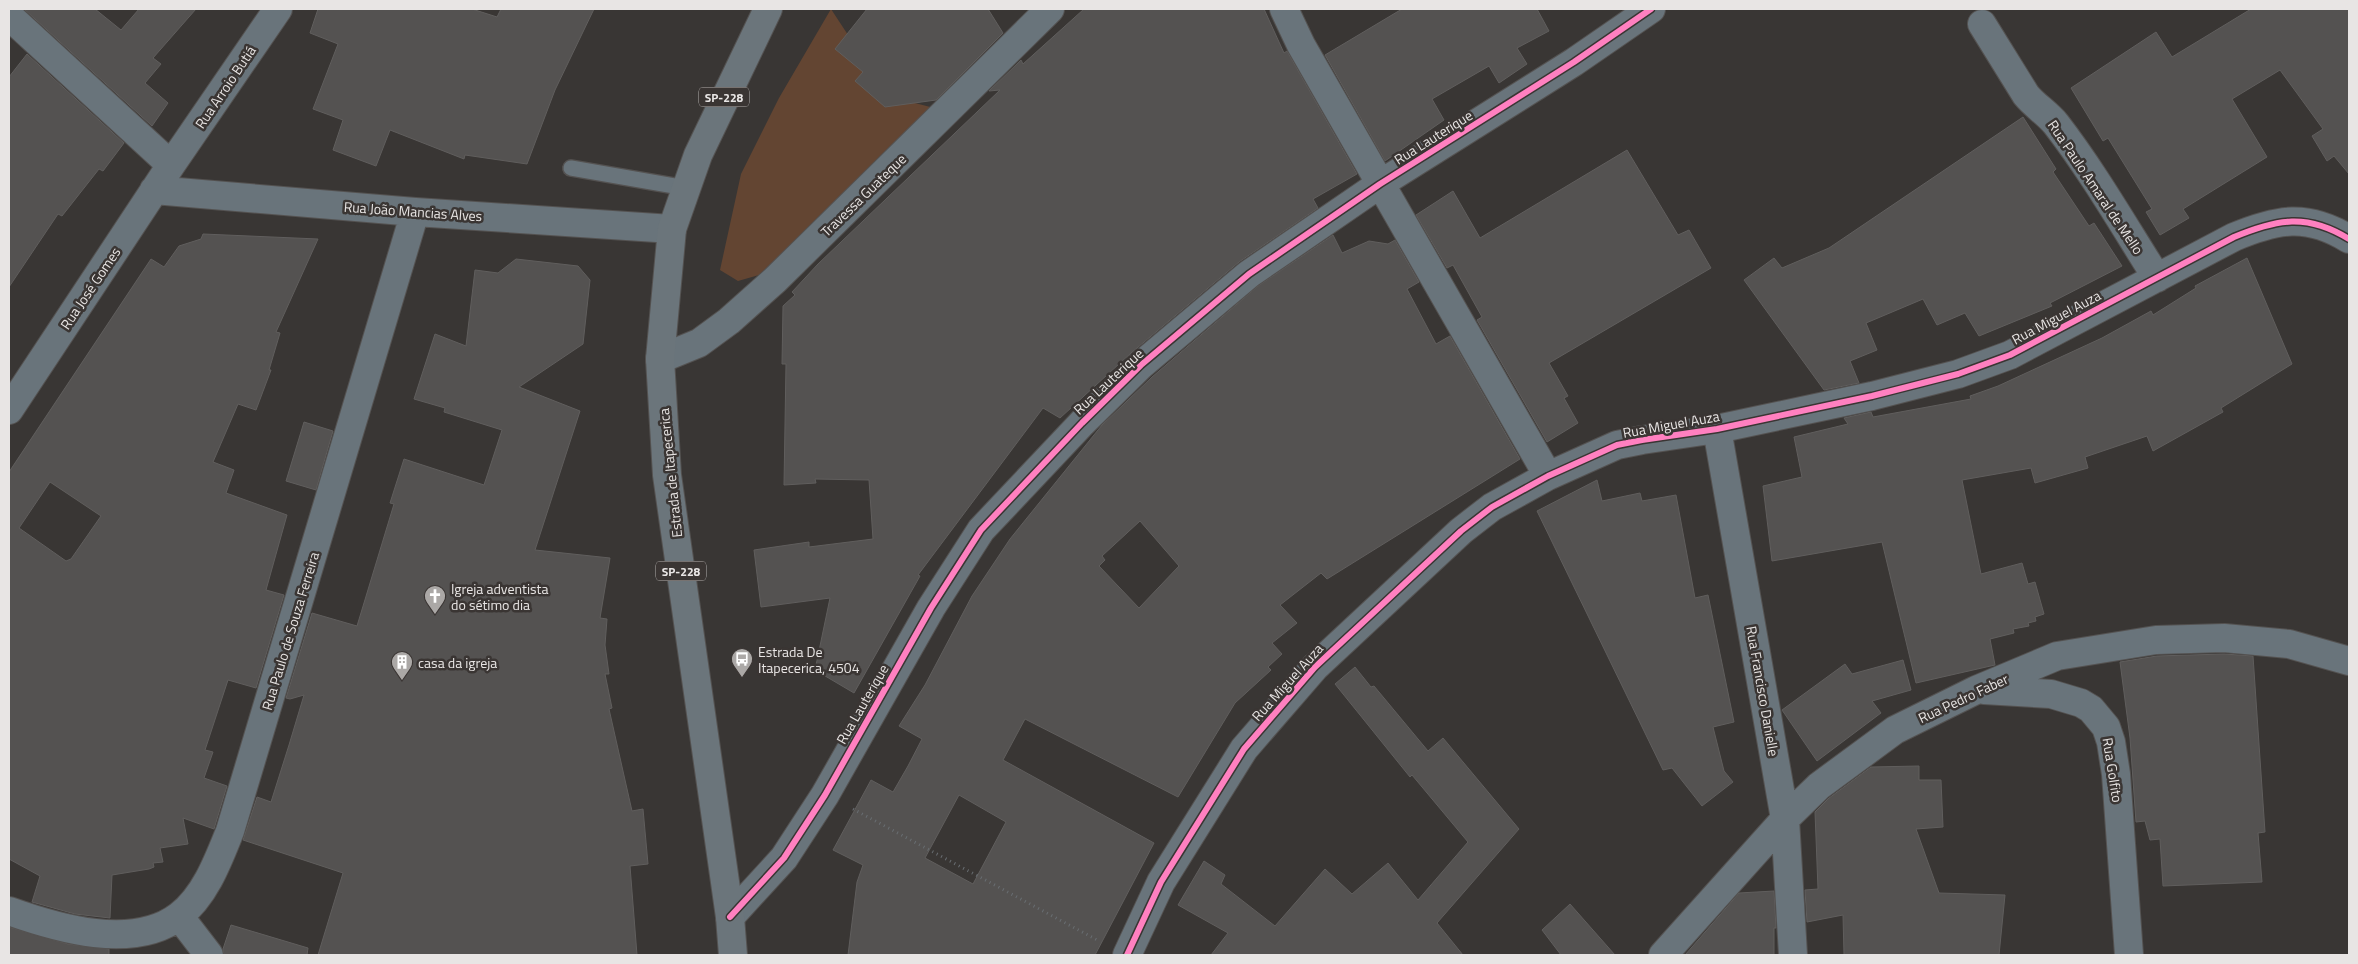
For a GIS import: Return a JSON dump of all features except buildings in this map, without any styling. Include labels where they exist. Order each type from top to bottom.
[{"type":"main road","name":"Estrada de Itapecerica","points":[[733,955],[730,917],[667,475],[660,359],[672,229],[698,155],[768,9]]},
{"type":"street","name":"Rua Arroio Butiá","points":[[171,165],[278,9]]},
{"type":"street","name":"Travessa Guateque","points":[[660,359],[699,343],[729,321],[775,280],[1050,9]]},
{"type":"street","points":[[1284,9],[1301,45],[1548,476]]},
{"type":"street","name":"Rua Lauterique","points":[[730,917],[784,858],[825,795],[931,608],[981,530],[1082,423],[1142,365],[1249,274],[1380,184],[1574,62],[1651,9]]},
{"type":"street","points":[[9,16],[171,165]]},
{"type":"street","name":"Rua Paulo Amaral de Mello","points":[[1982,24],[2033,105],[2055,122],[2104,194],[2157,278]]},
{"type":"street","name":"Rua José Gomes","points":[[9,410],[171,165]]},
{"type":"street","name":"Rua João Mancias Alves","points":[[154,190],[415,212],[672,229]]},
{"type":"street","name":"Rua Paulo de Souza Ferreira","points":[[9,911],[55,927],[108,934],[158,928],[179,916],[215,870],[230,831],[415,212]]},
{"type":"street","name":"Rua Miguel Auza","points":[[1127,955],[1161,882],[1244,748],[1315,667],[1461,531],[1492,507],[1548,476],[1617,446],[1642,440],[1717,429],[1872,396],[1978,368],[2010,355],[2234,237],[2262,225],[2300,221],[2325,227],[2349,239]]},
{"type":"street","name":"Rua Francisco Danielle","points":[[1717,429],[1785,819],[1792,955]]},
{"type":"street","name":"Rua Pedro Faber","points":[[1663,955],[1785,819],[1819,786],[1895,730],[1976,690],[2057,656],[2156,640],[2224,638],[2289,644],[2349,661]]},
{"type":"street","name":"Rua Golfito","points":[[1976,690],[2058,696],[2086,706],[2106,726],[2111,742],[2116,774],[2129,955]]},
{"type":"street","points":[[179,916],[208,955]]},
{"type":"lane","points":[[570,168],[686,188]]},
{"type":"path","points":[[825,795],[1102,943]]},
{"type":"shaded area","points":[[831,9],[888,96],[938,109],[759,275],[738,281],[720,270],[741,174],[779,98]]},
{"type":"cycle path","points":[[730,917],[784,858],[825,795],[931,608],[981,530],[1082,423],[1141,365],[1249,274],[1380,184],[1574,62],[1651,9]]},
{"type":"cycle path","points":[[1127,955],[1161,882],[1244,749],[1315,667],[1461,531],[1492,507],[1548,476],[1617,445],[1717,429],[1872,396],[1958,374],[2010,355],[2234,237],[2264,226],[2278,223],[2305,222],[2319,225],[2349,239]]},
{"type":"place","name":"Igreja adventista do sétimo dia","points":[[435,615]]},
{"type":"place","name":"Estrada De Itapecerica, 4504","points":[[742,678]]},
{"type":"place","name":"casa da igreja","points":[[402,681]]}]
